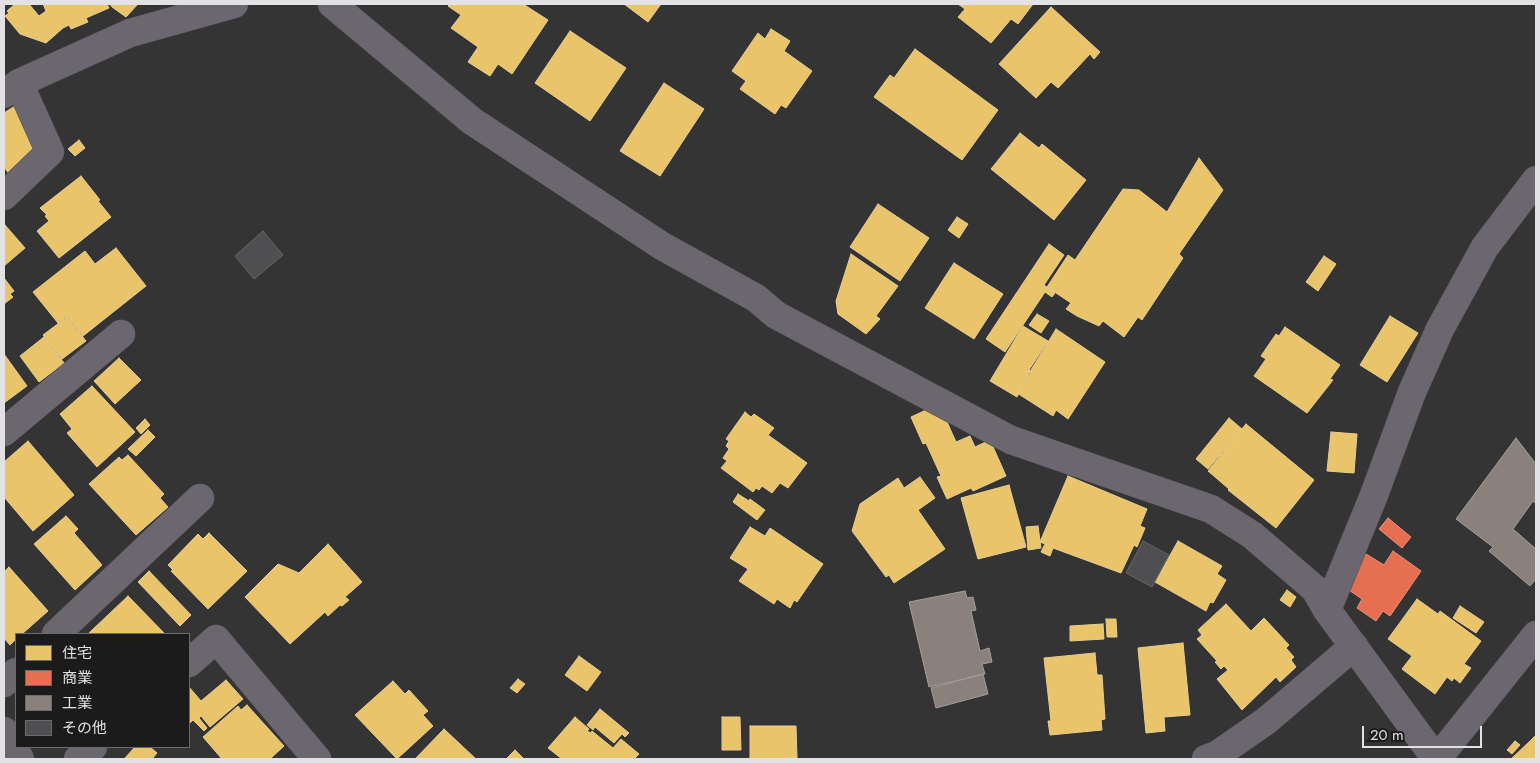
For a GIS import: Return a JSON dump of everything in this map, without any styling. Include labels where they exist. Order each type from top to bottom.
[{"type":"street","points":[[4,196],[50,152],[12,89],[130,33],[234,4]]},
{"type":"street","points":[[332,4],[472,121],[662,246],[756,298],[776,315],[1011,440],[1211,509],[1252,535],[1315,590],[1327,610],[1437,759],[1536,635]]},
{"type":"street","points":[[1327,610],[1374,495],[1412,392],[1440,329],[1485,247],[1536,180]]},
{"type":"street","points":[[4,432],[121,334]]},
{"type":"street","points":[[57,633],[200,498]]},
{"type":"street","points":[[190,662],[216,639],[317,759]]},
{"type":"street","points":[[1206,759],[1217,755],[1266,721],[1354,646]]},
{"type":"street","points":[[4,683],[15,673]]},
{"type":"street","points":[[4,731],[20,759]]},
{"type":"street","points":[[78,759],[92,748]]},
{"type":"building: 住宅","points":[[15,4],[29,4],[39,16],[46,11],[43,4],[107,4],[109,8],[86,18],[88,22],[71,29],[69,25],[63,28],[46,43],[20,34],[5,16],[9,13],[7,11]]},
{"type":"building: 住宅","points":[[110,4],[138,4],[126,17]]},
{"type":"building: 住宅","points":[[450,4],[523,4],[548,20],[512,74],[498,64],[490,76],[468,62],[478,47],[451,28],[461,15],[448,6]]},
{"type":"building: 住宅","points":[[624,4],[661,4],[648,22]]},
{"type":"building: 住宅","points":[[958,4],[1033,4],[1018,24],[1011,19],[991,43],[958,17],[965,9]]},
{"type":"building: 住宅","points":[[1051,7],[1100,52],[1094,59],[1090,54],[1058,88],[1051,82],[1036,98],[999,64]]},
{"type":"building: 住宅","points":[[771,29],[790,41],[784,51],[812,71],[786,108],[781,105],[775,114],[740,89],[746,81],[732,71],[758,33],[765,39]]},
{"type":"building: 住宅","points":[[570,31],[626,68],[590,121],[535,83]]},
{"type":"building: 住宅","points":[[915,49],[998,110],[962,160],[874,97],[890,75],[894,78]]},
{"type":"building: 住宅","points":[[664,83],[704,109],[660,176],[620,151]]},
{"type":"building: 住宅","points":[[21,102],[56,152],[12,178],[4,167],[4,113]]},
{"type":"building: 住宅","points":[[1020,133],[1039,148],[1042,144],[1086,180],[1054,220],[991,169]]},
{"type":"building: 住宅","points":[[79,140],[85,148],[75,156],[68,149]]},
{"type":"building: 住宅","points":[[1199,158],[1223,190],[1179,254],[1183,258],[1142,320],[1138,317],[1124,337],[1103,321],[1099,326],[1066,309],[1071,303],[1047,287],[1068,255],[1075,260],[1123,189],[1139,190],[1167,212]]},
{"type":"building: 住宅","points":[[81,176],[111,217],[59,258],[37,231],[49,221],[45,216],[47,215],[40,208]]},
{"type":"building: 住宅","points":[[878,204],[929,238],[900,281],[850,247]]},
{"type":"building: 住宅","points":[[957,217],[968,224],[959,238],[948,230]]},
{"type":"building: 住宅","points":[[5,225],[25,248],[4,266],[4,227]]},
{"type":"building: 住宅","points":[[1049,244],[1064,255],[1044,285],[1055,293],[1052,297],[1045,292],[1005,352],[986,339]]},
{"type":"building: 住宅","points":[[116,248],[146,286],[83,336],[67,316],[58,323],[33,292],[85,251],[95,264]]},
{"type":"building: 住宅","points":[[851,254],[898,286],[876,316],[880,319],[866,334],[838,314],[836,301]]},
{"type":"building: 住宅","points":[[1324,256],[1336,264],[1318,291],[1306,282]]},
{"type":"building: 住宅","points":[[954,263],[1003,294],[974,339],[925,308]]},
{"type":"building: 住宅","points":[[4,278],[14,291],[10,294],[13,297],[4,304]]},
{"type":"building: 住宅","points":[[1037,314],[1049,321],[1041,333],[1029,325]]},
{"type":"building: 住宅","points":[[1390,316],[1418,333],[1387,382],[1360,365]]},
{"type":"building: 住宅","points":[[67,317],[86,341],[62,359],[43,335]]},
{"type":"building: 住宅","points":[[1023,326],[1048,341],[1029,370],[1031,372],[1017,393],[1019,393],[1017,397],[990,381]]},
{"type":"building: 住宅","points":[[1285,327],[1340,365],[1330,379],[1333,380],[1307,413],[1254,376],[1266,359],[1261,356],[1276,334],[1279,336]]},
{"type":"building: 住宅","points":[[1056,329],[1105,362],[1068,419],[1056,410],[1053,416],[1017,393]]},
{"type":"building: 住宅","points":[[44,337],[64,363],[39,382],[20,356]]},
{"type":"building: 住宅","points":[[4,354],[27,386],[4,403]]},
{"type":"building: 住宅","points":[[119,358],[141,380],[115,404],[94,381]]},
{"type":"building: 住宅","points":[[92,386],[135,432],[97,467],[67,433],[72,429],[60,414]]},
{"type":"building: 住宅","points":[[939,404],[956,442],[970,436],[975,447],[990,440],[1006,476],[973,491],[971,488],[947,499],[937,477],[941,476],[926,443],[923,444],[911,417]]},
{"type":"building: 住宅","points":[[745,412],[751,417],[754,414],[774,428],[768,435],[807,463],[788,488],[780,483],[772,493],[762,486],[759,490],[756,488],[753,492],[721,468],[727,461],[723,458],[729,449],[726,446],[729,441],[726,439]]},
{"type":"building: 住宅","points":[[1229,418],[1242,429],[1208,469],[1196,459]]},
{"type":"building: 住宅","points":[[145,419],[150,425],[141,434],[136,428]]},
{"type":"building: 住宅","points":[[1246,424],[1314,480],[1276,528],[1228,490],[1208,471]]},
{"type":"building: 住宅","points":[[148,430],[155,437],[136,456],[128,449]]},
{"type":"building: 住宅","points":[[1331,432],[1357,434],[1354,473],[1327,471]]},
{"type":"building: 住宅","points":[[28,441],[74,495],[33,531],[4,497],[4,462]]},
{"type":"building: 住宅","points":[[128,455],[164,494],[160,498],[168,507],[136,535],[89,484],[119,457],[122,460]]},
{"type":"building: 住宅","points":[[1068,476],[1147,509],[1140,526],[1145,528],[1137,547],[1134,545],[1121,573],[1053,548],[1050,556],[1041,552],[1045,544],[1040,542]]},
{"type":"building: 住宅","points":[[920,477],[935,498],[918,510],[945,549],[894,583],[889,575],[886,577],[852,531],[860,504],[898,478],[904,488]]},
{"type":"building: 住宅","points":[[1009,485],[1026,547],[978,559],[961,498]]},
{"type":"building: 住宅","points":[[738,494],[749,501],[750,499],[765,510],[757,520],[733,502]]},
{"type":"building: 住宅","points":[[66,516],[78,529],[74,533],[102,565],[75,590],[34,544]]},
{"type":"building: 住宅","points":[[1038,526],[1041,548],[1028,550],[1026,527]]},
{"type":"building: 住宅","points":[[750,527],[765,536],[770,528],[823,564],[797,602],[794,600],[790,608],[777,599],[774,604],[739,581],[748,569],[730,558]]},
{"type":"building: 住宅","points":[[209,533],[247,571],[208,609],[171,571],[173,570],[168,565],[198,534],[203,539]]},
{"type":"building: 住宅","points":[[1178,541],[1222,566],[1217,574],[1226,580],[1213,603],[1210,602],[1206,611],[1155,582]]},
{"type":"building: 住宅","points":[[328,544],[362,582],[345,597],[349,600],[328,616],[325,612],[290,644],[245,597],[278,564],[299,573]]},
{"type":"building: 住宅","points":[[9,567],[48,611],[23,633],[15,633],[15,640],[10,645],[4,638],[4,572]]},
{"type":"building: 住宅","points":[[149,571],[191,615],[180,626],[138,582]]},
{"type":"building: 住宅","points":[[1287,590],[1296,597],[1290,607],[1280,600]]},
{"type":"building: 住宅","points":[[128,596],[164,633],[89,633]]},
{"type":"building: 住宅","points":[[1417,599],[1438,614],[1440,611],[1481,641],[1464,664],[1471,668],[1460,683],[1454,678],[1452,681],[1447,677],[1435,694],[1402,669],[1412,656],[1388,639]]},
{"type":"building: 住宅","points":[[1226,604],[1251,631],[1264,618],[1289,645],[1286,648],[1294,657],[1291,660],[1296,667],[1280,682],[1276,677],[1242,710],[1217,679],[1228,670],[1224,666],[1221,669],[1215,662],[1217,661],[1197,639],[1202,635],[1198,630]]},
{"type":"building: 住宅","points":[[1460,606],[1484,622],[1476,633],[1453,618]]},
{"type":"building: 住宅","points":[[1106,619],[1116,619],[1117,637],[1107,637]]},
{"type":"building: 住宅","points":[[1103,624],[1104,639],[1070,641],[1070,626]]},
{"type":"building: 住宅","points":[[1183,643],[1190,715],[1164,717],[1165,731],[1146,733],[1138,648]]},
{"type":"building: 住宅","points":[[1095,653],[1097,675],[1102,675],[1105,719],[1101,720],[1102,730],[1050,735],[1048,721],[1051,721],[1044,658]]},
{"type":"building: 住宅","points":[[579,656],[601,672],[587,691],[565,675]]},
{"type":"building: 住宅","points":[[518,679],[525,684],[517,693],[510,688]]},
{"type":"building: 住宅","points":[[226,680],[243,699],[210,727],[201,716],[199,718],[207,728],[204,731],[193,720],[190,723],[190,688],[201,701]]},
{"type":"building: 住宅","points":[[393,681],[405,694],[409,690],[428,711],[423,715],[433,726],[397,759],[355,715]]},
{"type":"building: 住宅","points":[[247,705],[284,746],[270,759],[222,759],[203,737],[238,706],[241,710]]},
{"type":"building: 住宅","points":[[600,709],[629,733],[625,737],[622,734],[614,743],[595,727],[593,730],[587,725]]},
{"type":"building: 住宅","points":[[575,717],[589,729],[587,731],[591,733],[592,731],[613,748],[621,739],[639,754],[634,759],[562,759],[548,748]]},
{"type":"building: 住宅","points":[[722,717],[740,717],[741,750],[722,750]]},
{"type":"building: 住宅","points":[[750,726],[796,726],[797,758],[750,759]]},
{"type":"building: 住宅","points":[[444,729],[476,759],[415,759]]},
{"type":"building: 住宅","points":[[1536,735],[1536,759],[1511,759],[1530,741]]},
{"type":"building: 住宅","points":[[1515,741],[1520,745],[1512,754],[1507,750]]},
{"type":"building: 住宅","points":[[134,748],[151,748],[157,753],[152,759],[124,759]]},
{"type":"building: 住宅","points":[[515,750],[524,759],[507,758]]},
{"type":"building: 商業","points":[[1388,518],[1411,537],[1402,548],[1379,529]]},
{"type":"building: 商業","points":[[1393,551],[1421,571],[1390,616],[1383,611],[1376,621],[1357,608],[1362,599],[1343,586],[1366,554],[1384,565]]},
{"type":"building: 工業","points":[[1516,438],[1536,464],[1536,504],[1533,501],[1513,529],[1536,549],[1536,579],[1530,586],[1489,551],[1493,547],[1456,519]]},
{"type":"building: 工業","points":[[965,591],[967,598],[973,597],[976,610],[971,611],[980,651],[989,648],[992,662],[982,664],[985,674],[929,687],[909,602]]},
{"type":"building: 工業","points":[[983,674],[988,694],[936,708],[931,688]]},
{"type":"building: その他","points":[[263,231],[283,255],[254,279],[235,256]]},
{"type":"building: その他","points":[[1143,541],[1169,555],[1152,587],[1126,573]]}]
